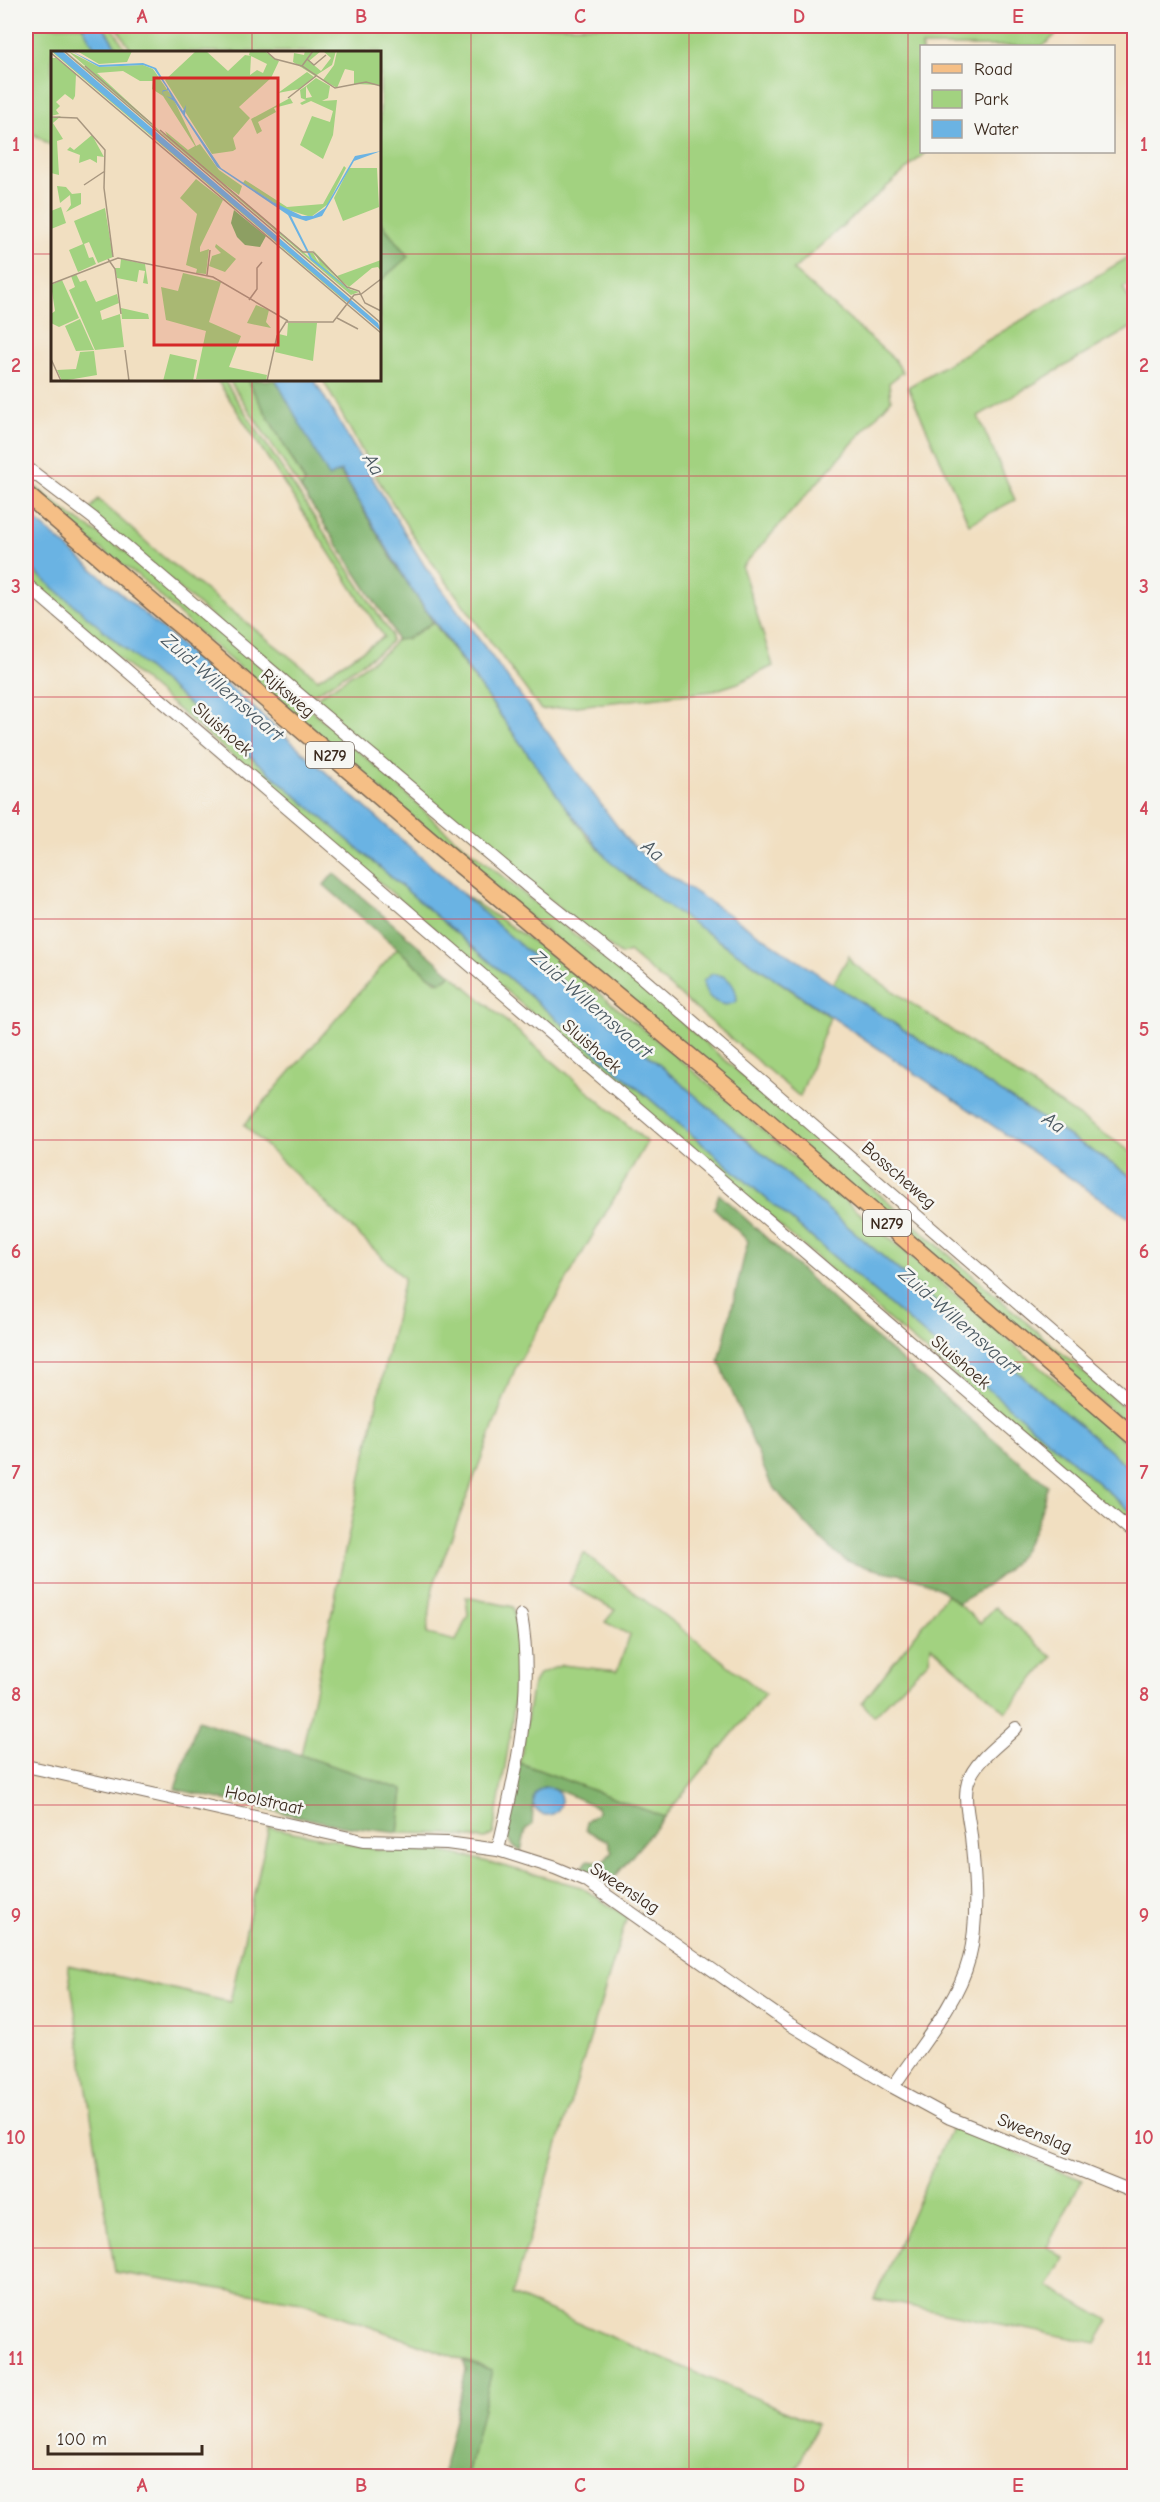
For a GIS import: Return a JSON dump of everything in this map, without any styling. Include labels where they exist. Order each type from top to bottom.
[{"type":"main road","name":"Rijksweg","points":[[26,494],[431,841],[637,1011],[1134,1437]]},
{"type":"street","name":"Rijksweg","points":[[26,467],[93,518],[371,756],[639,975]]},
{"type":"street","name":"Sluishoek","points":[[26,584],[1134,1534]]},
{"type":"street","name":"Bosscheweg","points":[[639,975],[1134,1404]]},
{"type":"street","points":[[498,1850],[518,1763],[527,1668],[521,1616]]},
{"type":"street","points":[[892,2087],[963,1978],[970,1956],[974,1925],[973,1854],[966,1794],[976,1767],[1016,1728]]},
{"type":"street","name":"Hoolstraat","points":[[26,1766],[363,1841],[447,1843],[498,1850]]},
{"type":"street","name":"Sweenslag","points":[[498,1850],[555,1868],[586,1881],[791,2025],[892,2087],[951,2118],[1134,2192]]},
{"type":"green space","points":[[26,26],[82,26],[96,51],[51,51],[51,145],[26,129]]},
{"type":"green space","points":[[103,26],[112,26],[126,51],[118,51]]},
{"type":"green space","points":[[116,26],[1066,26],[1044,45],[920,45],[920,153],[925,153],[793,270],[894,359],[903,372],[889,383],[891,400],[742,567],[773,666],[738,683],[713,691],[541,710],[415,539],[377,478],[324,381],[381,381],[381,280],[408,256],[381,222],[381,51],[131,51]]},
{"type":"green space","points":[[381,222],[408,257],[381,280]]},
{"type":"green space","points":[[1134,254],[1134,281],[1123,288],[1134,309],[1134,326],[978,416],[1015,500],[969,524],[908,387]]},
{"type":"green space","points":[[218,381],[225,381],[391,634],[391,641],[385,648],[315,694],[306,697],[89,511],[98,499],[162,556],[318,679],[384,637]]},
{"type":"green space","points":[[230,381],[248,381],[305,483],[301,489]]},
{"type":"green space","points":[[248,381],[277,381],[329,476],[340,471],[395,564],[433,622],[407,639],[396,640],[392,628],[301,489],[305,482]]},
{"type":"green space","points":[[26,479],[74,518],[137,559],[393,781],[441,827],[656,1000],[1134,1416],[1134,1431],[473,869],[198,632],[139,576],[112,558],[26,489]]},
{"type":"green space","points":[[26,564],[1134,1514],[1134,1530],[26,579]]},
{"type":"green space","points":[[433,622],[589,839],[631,880],[830,1017],[800,1097],[629,952],[622,955],[587,931],[316,704],[319,696],[387,651],[396,640],[417,633]]},
{"type":"green space","points":[[334,873],[451,974],[441,982],[429,976],[324,885]]},
{"type":"green space","points":[[451,886],[545,950],[658,1041],[1066,1389],[1134,1450],[1134,1472]]},
{"type":"green space","points":[[397,949],[436,982],[446,979],[451,974],[647,1142],[515,1369],[433,1587],[427,1634],[456,1641],[468,1615],[466,1597],[513,1607],[515,1614],[517,1662],[511,1727],[493,1834],[485,1839],[446,1834],[398,1833],[403,1790],[301,1755],[404,1278],[244,1125]]},
{"type":"green space","points":[[849,956],[852,963],[1134,1154],[1134,1178],[833,984]]},
{"type":"green space","points":[[719,1194],[857,1322],[1047,1485],[1036,1525],[1028,1542],[1006,1570],[976,1593],[958,1603],[944,1592],[919,1579],[852,1563],[832,1550],[807,1525],[768,1478],[719,1361],[748,1241],[714,1208]]},
{"type":"green space","points":[[584,1553],[765,1694],[664,1817],[520,1763],[532,1688],[539,1674],[562,1665],[617,1671],[630,1635],[605,1622],[615,1610],[569,1584]]},
{"type":"green space","points":[[947,1594],[980,1623],[995,1607],[1052,1657],[1006,1712],[931,1646],[929,1660],[874,1716],[862,1703]]},
{"type":"green space","points":[[198,1720],[403,1790],[398,1833],[342,1826],[175,1789]]},
{"type":"green space","points":[[520,1763],[664,1817],[609,1884],[581,1870],[588,1860],[603,1862],[612,1852],[608,1841],[586,1830],[586,1822],[598,1812],[597,1807],[554,1788],[543,1787],[534,1795],[532,1825],[526,1829],[521,1851],[513,1846],[507,1834]]},
{"type":"green space","points":[[269,1827],[382,1850],[438,1851],[473,1858],[581,1887],[627,1917],[512,2295],[817,2424],[793,2476],[467,2476],[491,2370],[301,2302],[115,2272],[68,1965],[230,2002]]},
{"type":"green space","points":[[952,2126],[1082,2180],[1047,2247],[1064,2258],[1048,2287],[1109,2320],[1096,2343],[874,2299]]},
{"type":"green space","points":[[464,2362],[492,2370],[467,2476],[442,2476],[466,2370]]},
{"type":"water","points":[[82,26],[103,26],[118,51],[96,51]]},
{"type":"water","points":[[277,381],[315,381],[424,565],[628,841],[663,871],[833,984],[1134,1178],[1134,1221],[663,903],[610,862],[562,802],[410,587],[341,471],[329,477]]},
{"type":"water","name":"Zuid-Willemsvaart","points":[[26,512],[240,696],[529,953],[1134,1472],[1134,1514],[26,564]]},
{"type":"water","points":[[712,974],[723,976],[731,982],[737,1001],[731,1004],[720,1004],[710,997],[703,981]]},
{"type":"water","points":[[547,1787],[557,1791],[561,1801],[557,1811],[547,1815],[537,1811],[533,1801],[537,1791]]},
{"type":"water label","name":"Aa","points":[[374,464]]},
{"type":"water label","name":"Aa","points":[[653,850]]},
{"type":"water label","name":"Aa","points":[[1054,1122]]}]
